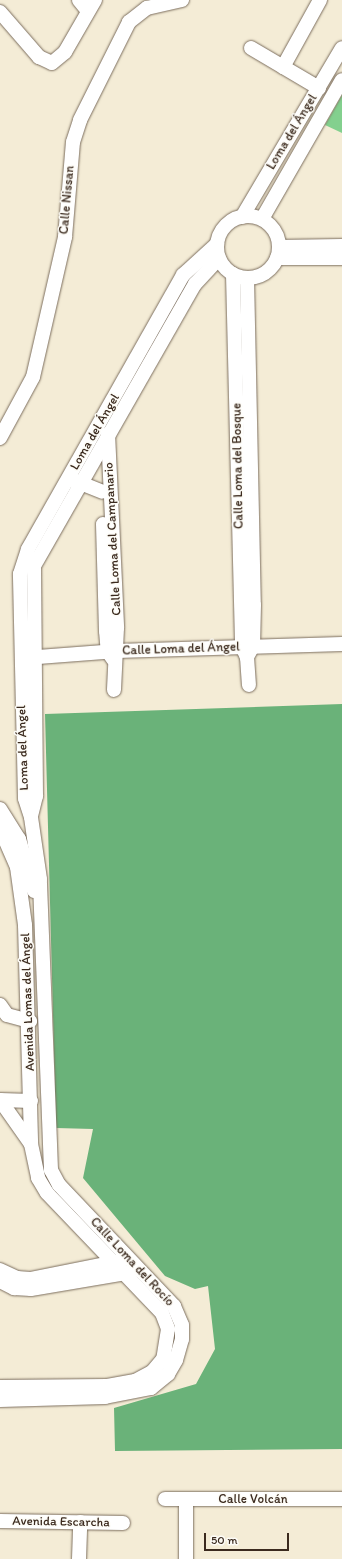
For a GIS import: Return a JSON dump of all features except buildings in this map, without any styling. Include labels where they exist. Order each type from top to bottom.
[{"type":"street","points":[[0,12],[39,57],[52,63],[65,52],[92,6],[79,0]]},
{"type":"street","name":"Calle Nissan","points":[[0,438],[33,377],[65,237],[72,142],[80,120],[130,22],[147,8],[182,0]]},
{"type":"street","points":[[283,67],[320,0]]},
{"type":"street","points":[[250,48],[319,88]]},
{"type":"street","name":"Loma del Ángel","points":[[242,216],[342,48]]},
{"type":"street","name":"Loma del Ángel","points":[[262,219],[342,80]]},
{"type":"street","points":[[242,216],[262,219],[274,230],[278,252],[266,272],[240,276],[218,251],[225,226],[242,216]]},
{"type":"street","points":[[278,252],[342,246]]},
{"type":"street","name":"Loma del Ángel","points":[[102,438],[103,418],[183,275],[218,251]]},
{"type":"street","name":"Loma del Ángel","points":[[31,817],[36,796],[27,658],[31,575],[39,554],[74,481],[102,438],[195,284],[218,251]]},
{"type":"street","points":[[278,252],[342,258]]},
{"type":"street","name":"Calle Loma del Bosque","points":[[240,276],[247,650],[249,685]]},
{"type":"street","name":"Calle Loma del Campanario","points":[[102,438],[102,492],[113,654]]},
{"type":"street","name":"Calle Loma del Campanario","points":[[102,438],[114,690]]},
{"type":"street","points":[[74,481],[102,492]]},
{"type":"street","name":"Calle Loma del Ángel","points":[[27,658],[247,650],[342,644]]},
{"type":"street","points":[[0,809],[27,861],[41,923],[25,925]]},
{"type":"street","name":"Avenida Lomas del Ángel","points":[[31,817],[40,879],[48,1153]]},
{"type":"street","name":"Avenida Lomas del Ángel","points":[[0,828],[16,867],[25,925],[30,1021],[31,1144],[38,1178]]},
{"type":"street","points":[[0,1005],[7,1016],[30,1021]]},
{"type":"street","points":[[0,1100],[31,1101]]},
{"type":"street","points":[[0,1100],[31,1144]]},
{"type":"street","name":"Calle Loma del Rocío","points":[[0,1387],[107,1386],[135,1381],[152,1372],[164,1359],[168,1329],[162,1313],[126,1275],[122,1260],[59,1185],[48,1153]]},
{"type":"street","name":"Calle Loma del Rocío","points":[[0,1400],[134,1393],[151,1388],[168,1374],[176,1360],[182,1324],[174,1306],[139,1268],[122,1260],[47,1193],[38,1178]]},
{"type":"street","points":[[0,1270],[17,1278],[30,1279],[122,1260]]},
{"type":"street","points":[[0,1281],[14,1288],[31,1289],[126,1275],[139,1268]]},
{"type":"street","name":"Calle Volcán","points":[[165,1499],[342,1500]]},
{"type":"street","points":[[186,1499],[186,1559]]},
{"type":"street","name":"Avenida Escarcha","points":[[0,1521],[123,1523]]},
{"type":"street","points":[[79,1559],[80,1522]]},
{"type":"green space","points":[[342,95],[342,133],[325,125]]},
{"type":"green space","points":[[342,704],[342,1449],[115,1451],[114,1408],[196,1384],[215,1349],[208,1286],[195,1289],[165,1276],[83,1178],[93,1129],[56,1128],[45,714]]}]
